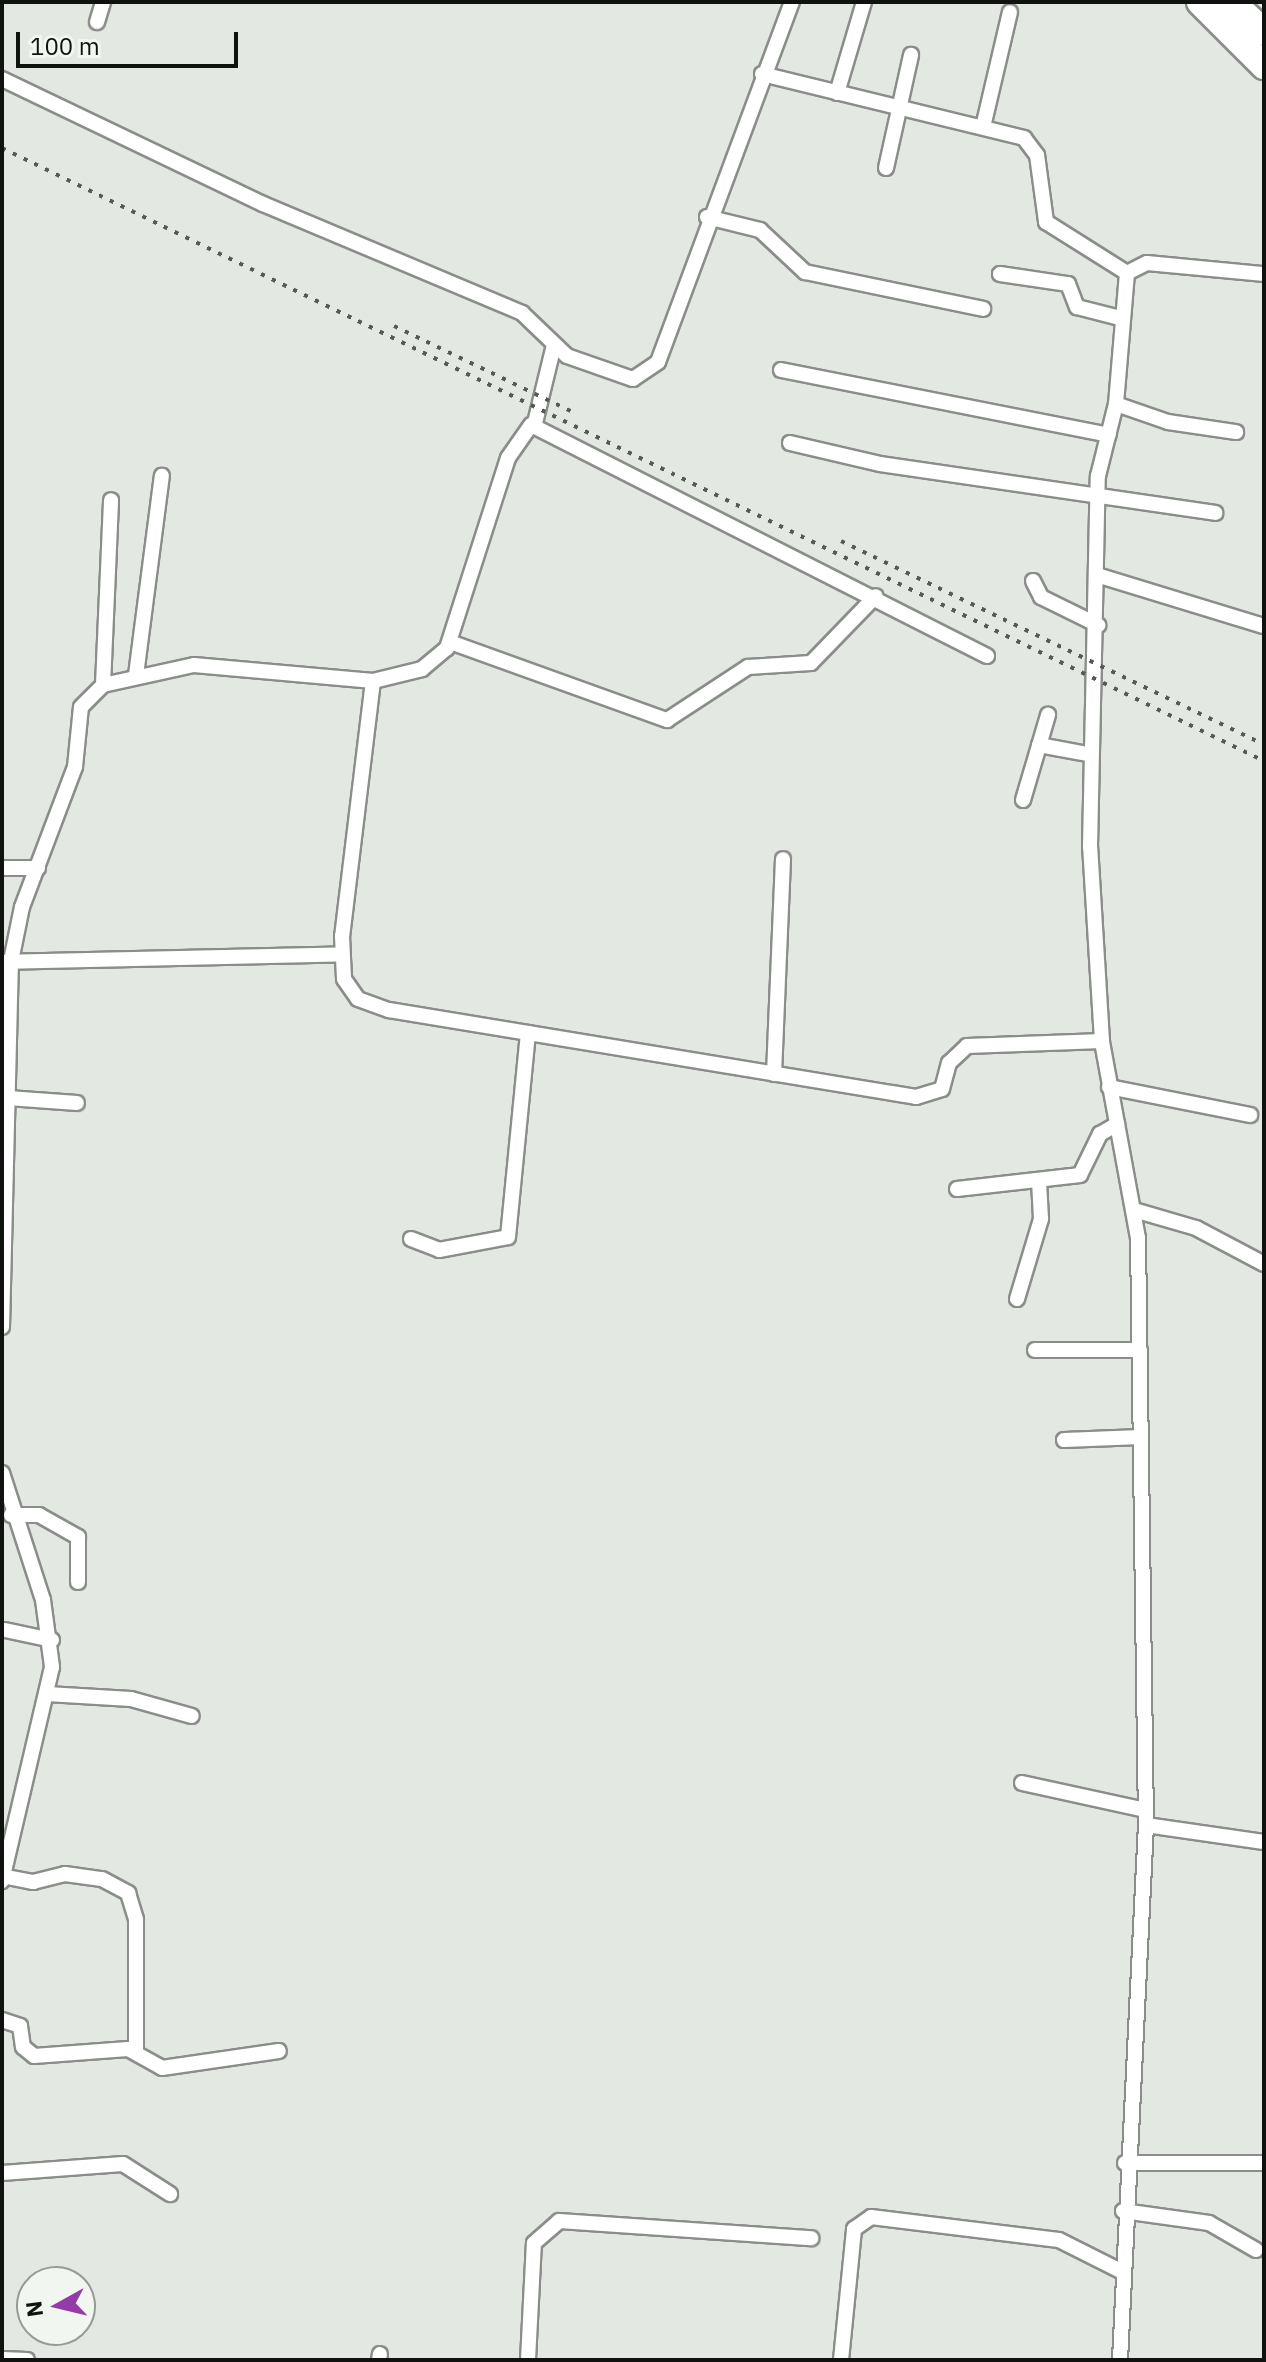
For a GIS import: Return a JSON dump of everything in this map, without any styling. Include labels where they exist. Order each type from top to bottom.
[{"type":"highway","points":[[1200,2],[1264,66]]},
{"type":"highway","points":[[1232,2],[1264,32]]},
{"type":"street","points":[[97,22],[103,2]]},
{"type":"street","points":[[2,79],[263,204],[522,313],[554,345],[619,377],[648,375],[792,2]]},
{"type":"street","points":[[837,93],[864,2]]},
{"type":"street","points":[[983,127],[1010,12]]},
{"type":"street","points":[[886,168],[911,55]]},
{"type":"street","points":[[762,74],[983,127],[1033,145],[1046,222],[1127,273]]},
{"type":"street","points":[[707,217],[760,230],[805,272],[983,309]]},
{"type":"street","points":[[1127,273],[1147,263],[1264,274]]},
{"type":"street","points":[[1120,2360],[1125,2163],[1146,1825],[1140,1350],[1134,1210],[1102,1041],[1088,754],[1098,625],[1099,495],[1116,404],[1120,318],[1127,273]]},
{"type":"street","points":[[1000,274],[1068,284],[1077,307],[1120,318]]},
{"type":"street","points":[[2,1327],[4,1131],[8,1098],[6,961],[75,767],[81,707],[103,685],[136,675],[219,666],[373,681],[422,669],[450,642],[508,458],[535,423],[554,345]]},
{"type":"street","points":[[781,370],[1109,435]]},
{"type":"street","points":[[1116,404],[1236,432]]},
{"type":"street","points":[[535,423],[876,596],[987,656]]},
{"type":"street","points":[[790,443],[1215,513]]},
{"type":"street","points":[[136,675],[162,476]]},
{"type":"street","points":[[103,685],[111,500]]},
{"type":"street","points":[[1100,576],[1264,626]]},
{"type":"street","points":[[1033,581],[1048,602],[1098,625]]},
{"type":"street","points":[[450,642],[667,720],[748,667],[811,663],[876,596]]},
{"type":"street","points":[[373,681],[342,954],[344,979],[358,999],[528,1033],[774,1074],[932,1096],[967,1046],[1102,1041]]},
{"type":"street","points":[[1023,800],[1048,715]]},
{"type":"street","points":[[1039,745],[1088,754]]},
{"type":"street","points":[[774,1074],[783,859]]},
{"type":"street","points":[[2,868],[38,868]]},
{"type":"street","points":[[6,961],[342,954]]},
{"type":"street","points":[[411,1239],[439,1250],[508,1237],[528,1033]]},
{"type":"street","points":[[1109,1087],[1250,1115]]},
{"type":"street","points":[[8,1098],[77,1103]]},
{"type":"street","points":[[957,1189],[1080,1175],[1100,1134],[1117,1124]]},
{"type":"street","points":[[1017,1299],[1041,1219],[1039,1181]]},
{"type":"street","points":[[1134,1210],[1196,1228],[1264,1264]]},
{"type":"street","points":[[1035,1350],[1140,1350]]},
{"type":"street","points":[[1064,1440],[1141,1437]]},
{"type":"street","points":[[2,1473],[11,1515],[52,1640],[47,1694],[34,1723],[2,1878],[33,1882],[65,1874],[102,1879],[128,1893],[136,1920],[136,2051]]},
{"type":"street","points":[[11,1515],[39,1515],[78,1537],[78,1582]]},
{"type":"street","points":[[5,1630],[52,1640]]},
{"type":"street","points":[[47,1694],[131,1699],[192,1716]]},
{"type":"street","points":[[1022,1783],[1146,1810]]},
{"type":"street","points":[[1146,1825],[1264,1842]]},
{"type":"street","points":[[2,2020],[20,2026],[23,2047],[34,2056],[136,2051],[162,2068],[279,2051]]},
{"type":"street","points":[[1125,2163],[1264,2163]]},
{"type":"street","points":[[2,2173],[123,2164],[170,2194]]},
{"type":"street","points":[[1123,2211],[1209,2223],[1256,2250]]},
{"type":"street","points":[[841,2360],[854,2229],[871,2217],[1059,2240],[1121,2271]]},
{"type":"street","points":[[528,2360],[534,2243],[559,2221],[811,2238]]},
{"type":"street","points":[[2,2359],[27,2360]]},
{"type":"railway","points":[[2,148],[1264,761]]},
{"type":"railway","points":[[394,326],[571,411]]},
{"type":"railway","points":[[841,541],[1264,745]]}]
